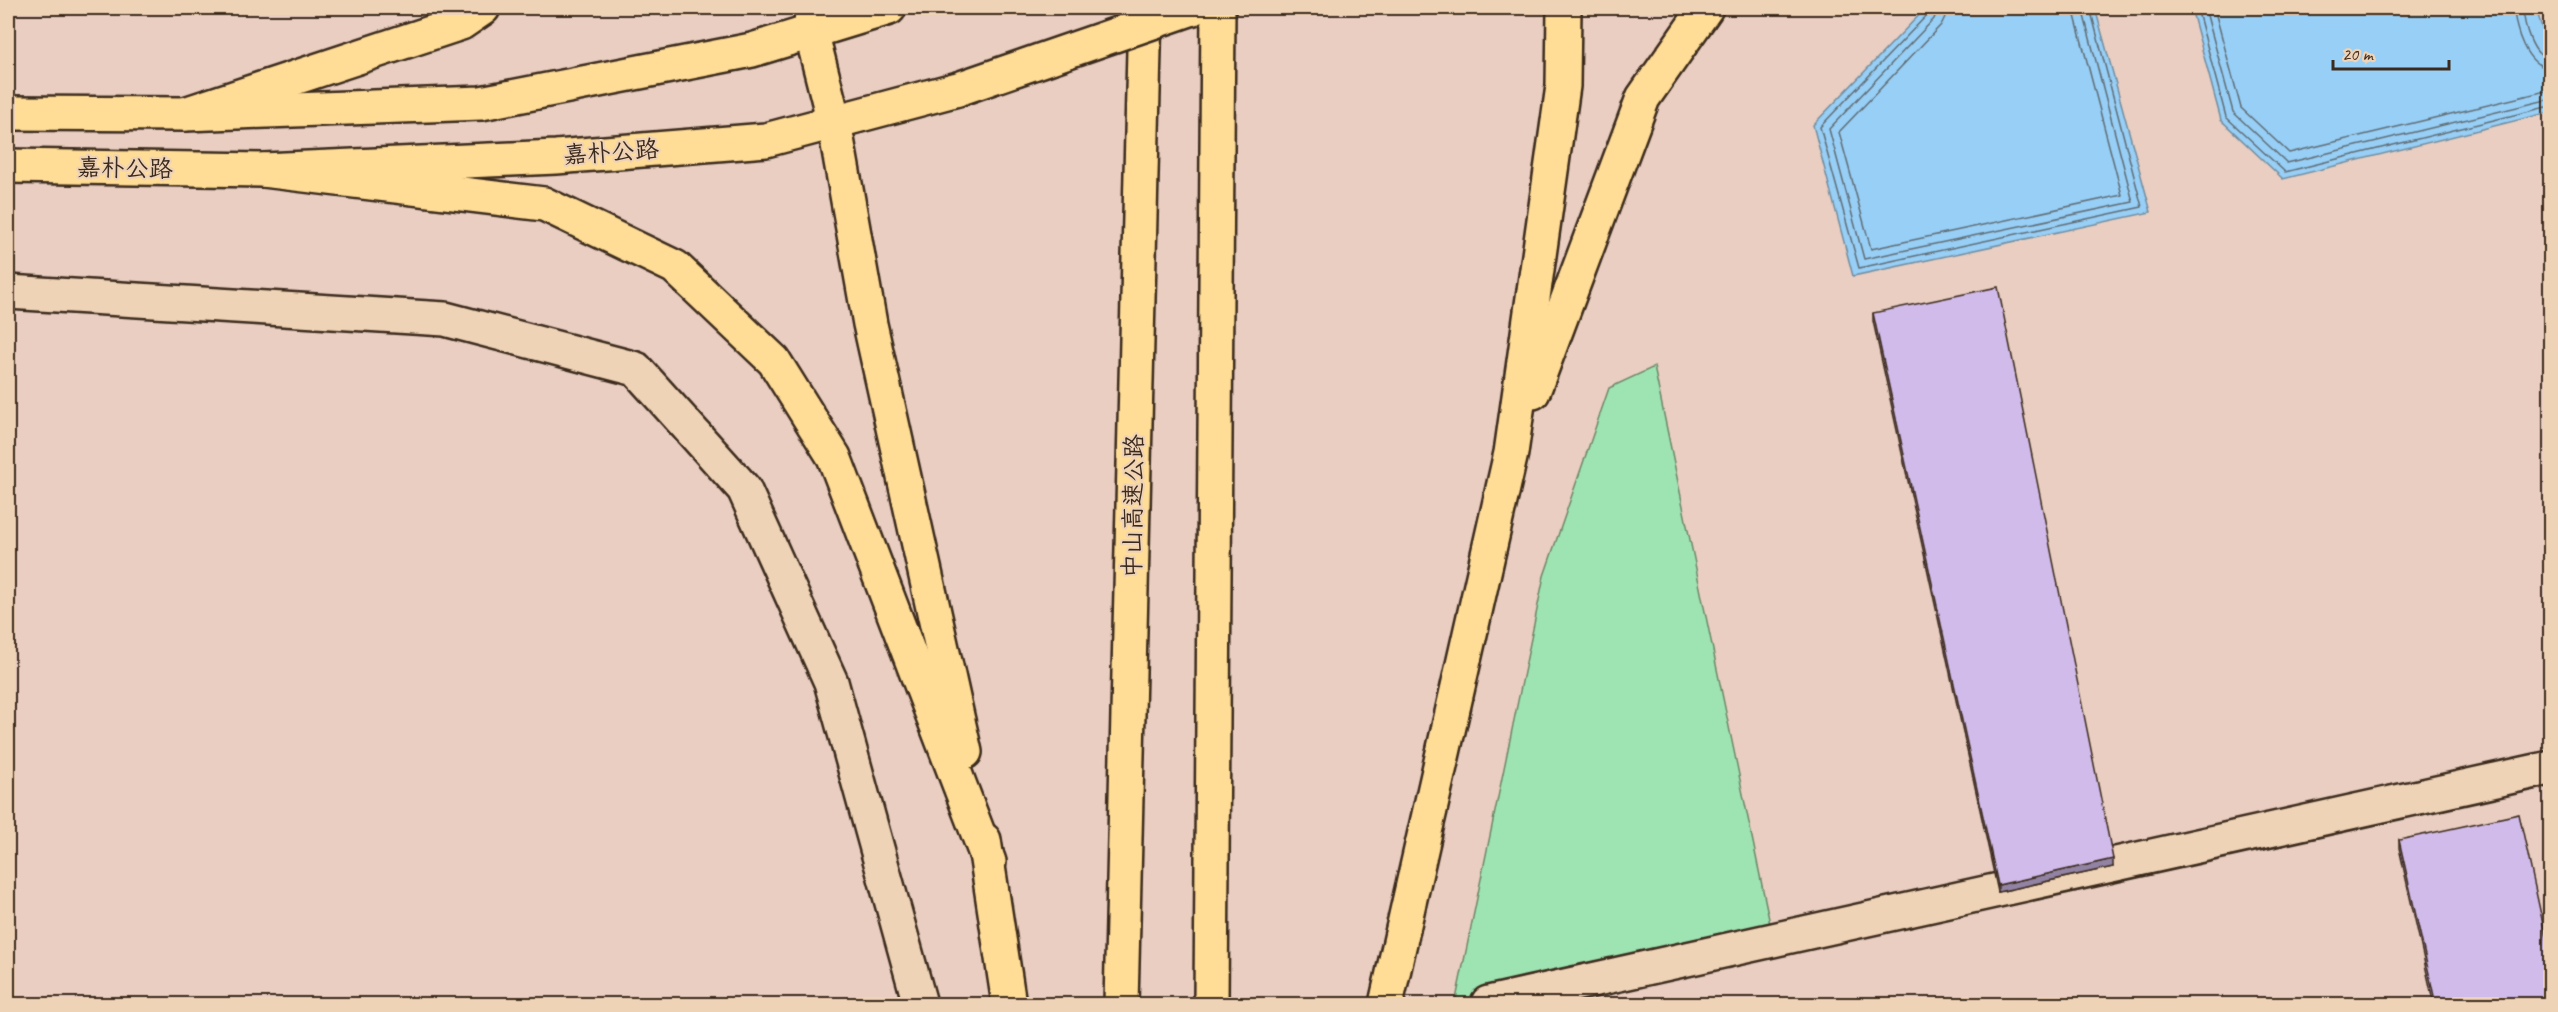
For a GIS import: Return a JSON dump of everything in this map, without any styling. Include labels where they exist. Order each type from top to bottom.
[{"type":"main road","points":[[185,114],[461,23],[483,8]]},
{"type":"main road","points":[[8,113],[185,114],[481,103],[752,50],[812,19],[889,8]]},
{"type":"main road","name":"中山高速公路","points":[[1121,1005],[1145,8]]},
{"type":"main road","name":"嘉朴公路","points":[[8,166],[263,171],[556,157],[766,140],[958,89],[1193,8]]},
{"type":"main road","points":[[1211,1005],[1218,8]]},
{"type":"main road","points":[[1386,1005],[1511,453],[1563,86],[1564,8]]},
{"type":"main road","points":[[1511,453],[1643,98],[1706,8]]},
{"type":"main road","points":[[812,19],[834,122],[870,324],[989,862],[1009,1005]]},
{"type":"main road","points":[[263,171],[544,204],[675,267],[774,361],[834,457],[989,862]]},
{"type":"lane","points":[[8,292],[445,319],[636,369],[744,489],[831,682],[920,1005]]},
{"type":"lane","points":[[1488,1003],[2550,768]]},
{"type":"green space","points":[[1654,367],[1774,943],[1506,1004],[1455,1004],[1544,576],[1609,388]]},
{"type":"water","points":[[1926,8],[2095,8],[2151,212],[1853,276],[1813,125]]},
{"type":"water","points":[[2191,8],[2536,8],[2550,55],[2550,112],[2283,179],[2221,120]]},
{"type":"building","points":[[1998,287],[2113,859],[1998,885],[1873,313]]},
{"type":"building","points":[[2519,814],[2550,956],[2550,1005],[2436,1005],[2399,840]]}]
